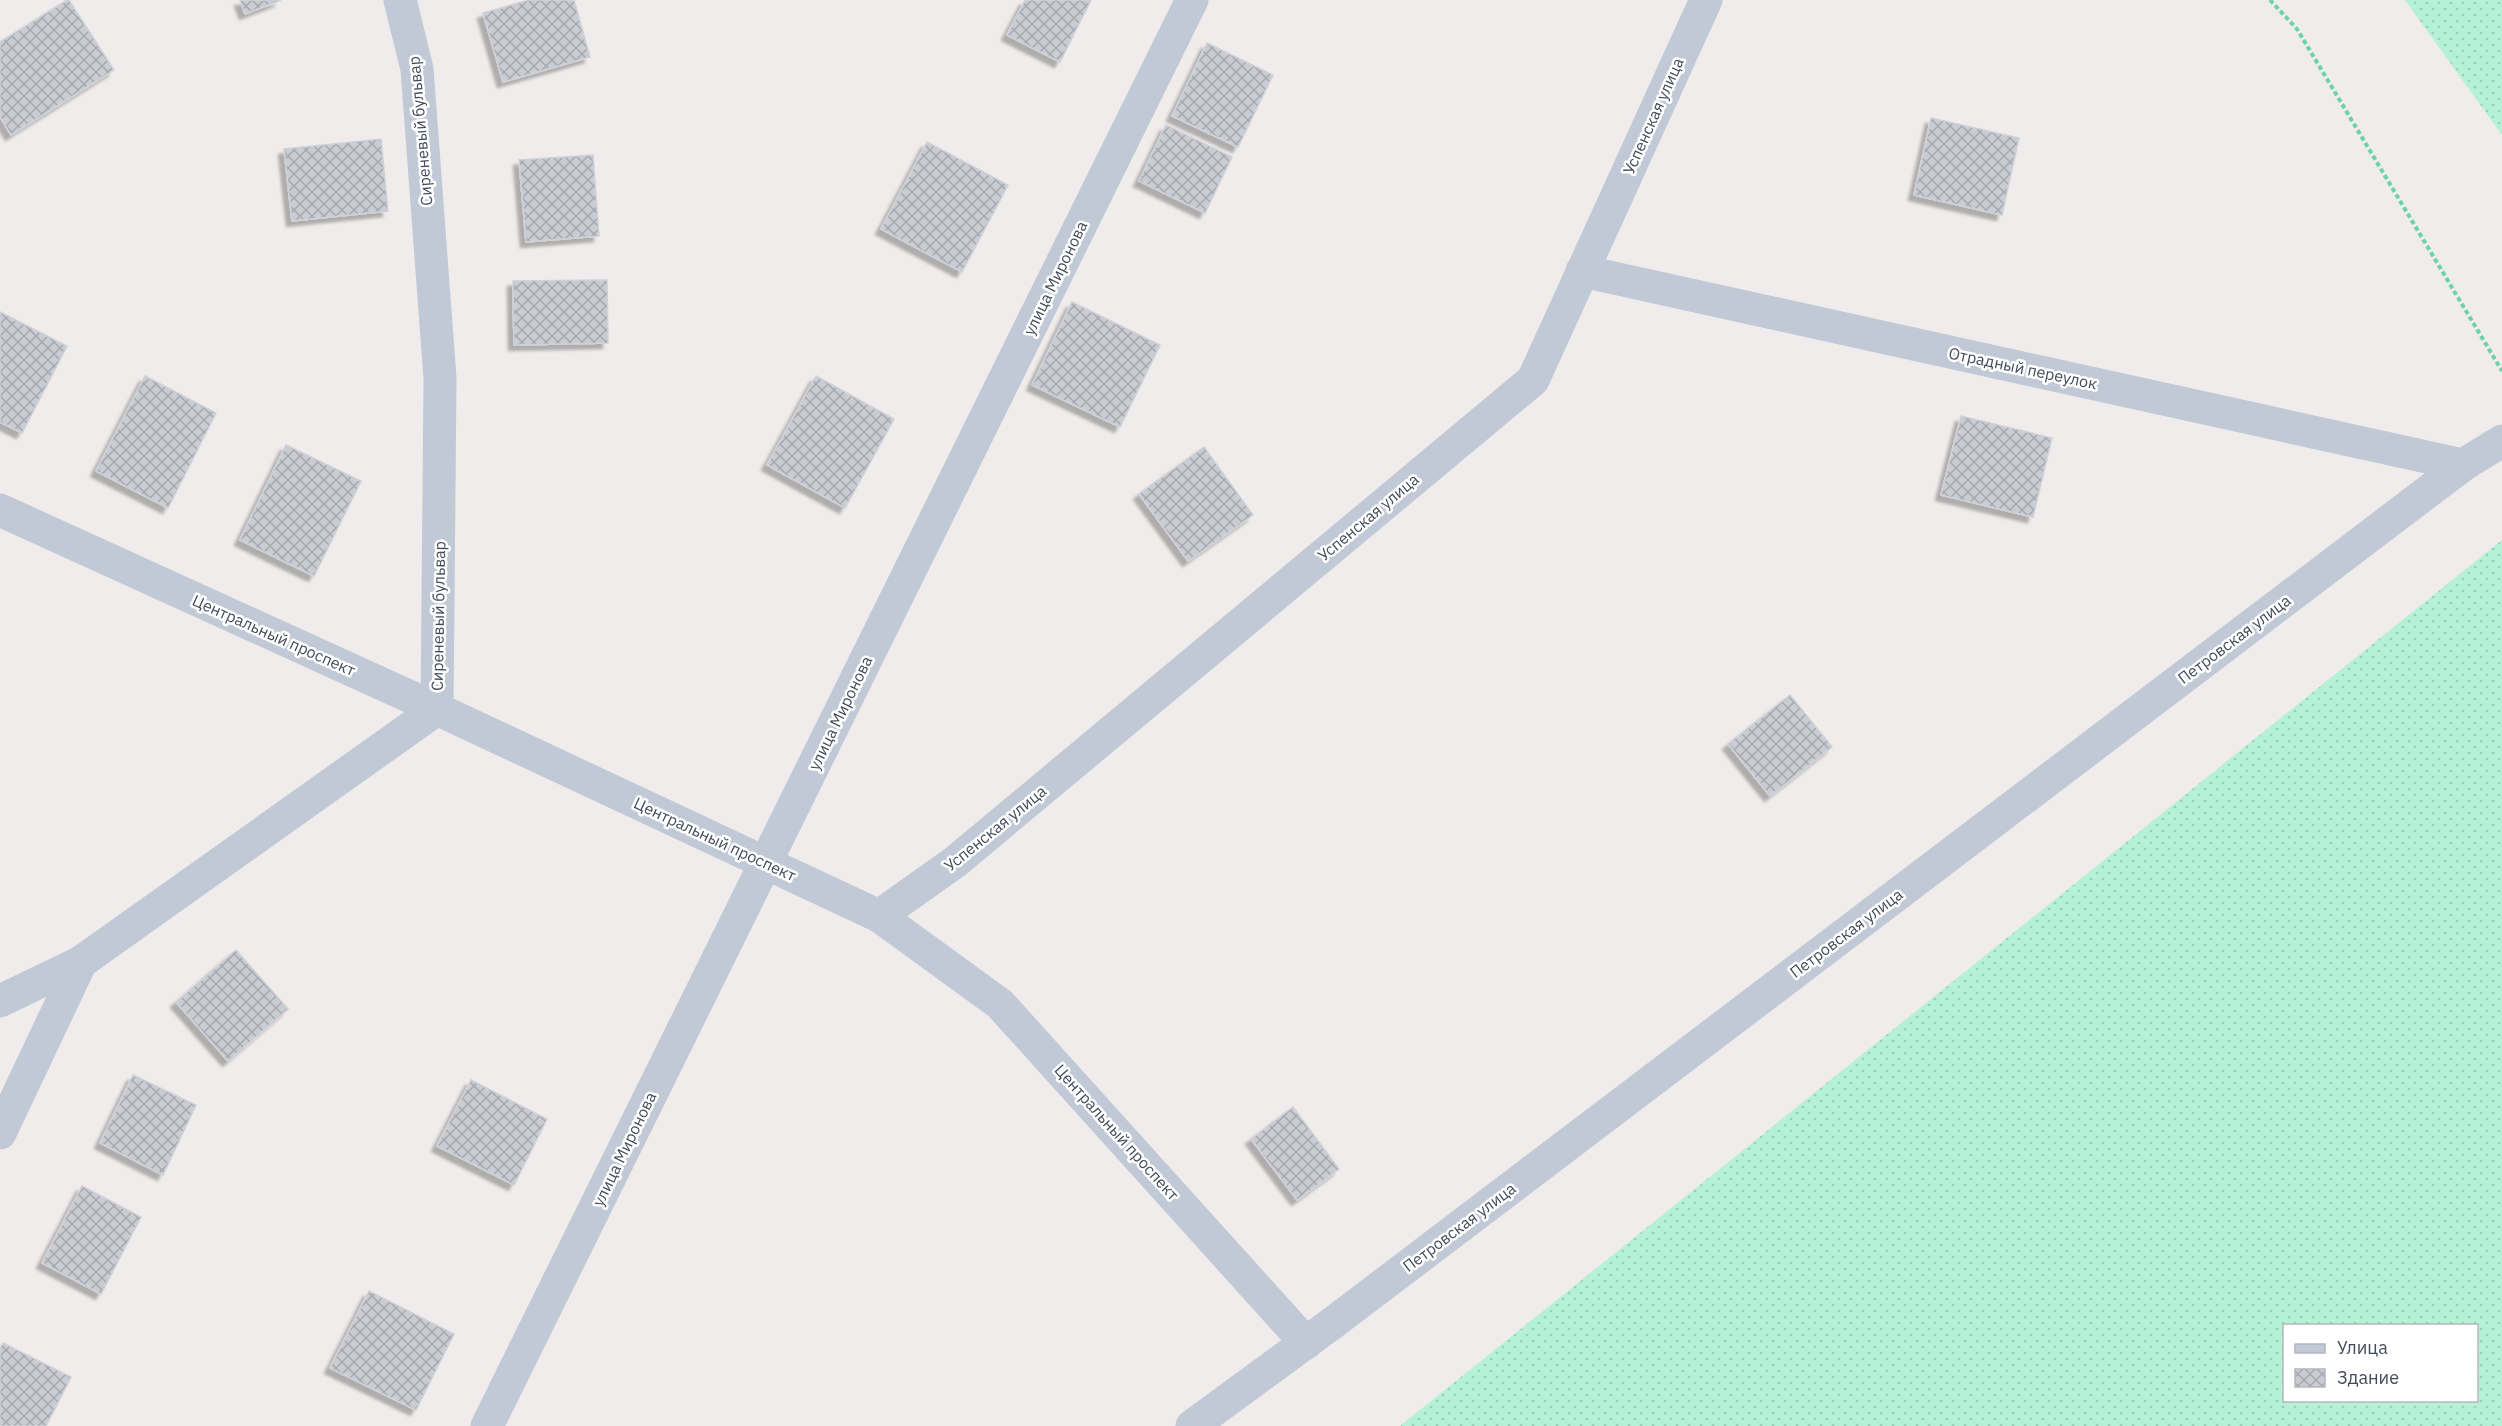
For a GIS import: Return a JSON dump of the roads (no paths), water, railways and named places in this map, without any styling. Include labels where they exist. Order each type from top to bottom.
[{"type":"street","name":"Сиреневый бульвар","points":[[0,1001],[81,962],[437,708],[440,378],[417,69],[400,0]]},
{"type":"street","name":"улица Миронова","points":[[487,1426],[1192,0]]},
{"type":"street","name":"Успенская улица","points":[[879,916],[955,862],[1533,380],[1706,0]]},
{"type":"street","name":"Отрадный переулок","points":[[1582,271],[2463,465]]},
{"type":"street","name":"Петровская улица","points":[[1191,1426],[1306,1343],[2463,465],[2502,441]]},
{"type":"street","name":"Центральный проспект","points":[[0,510],[437,708],[879,916],[1000,1004],[1306,1343]]},
{"type":"street","points":[[0,1133],[81,962]]}]
